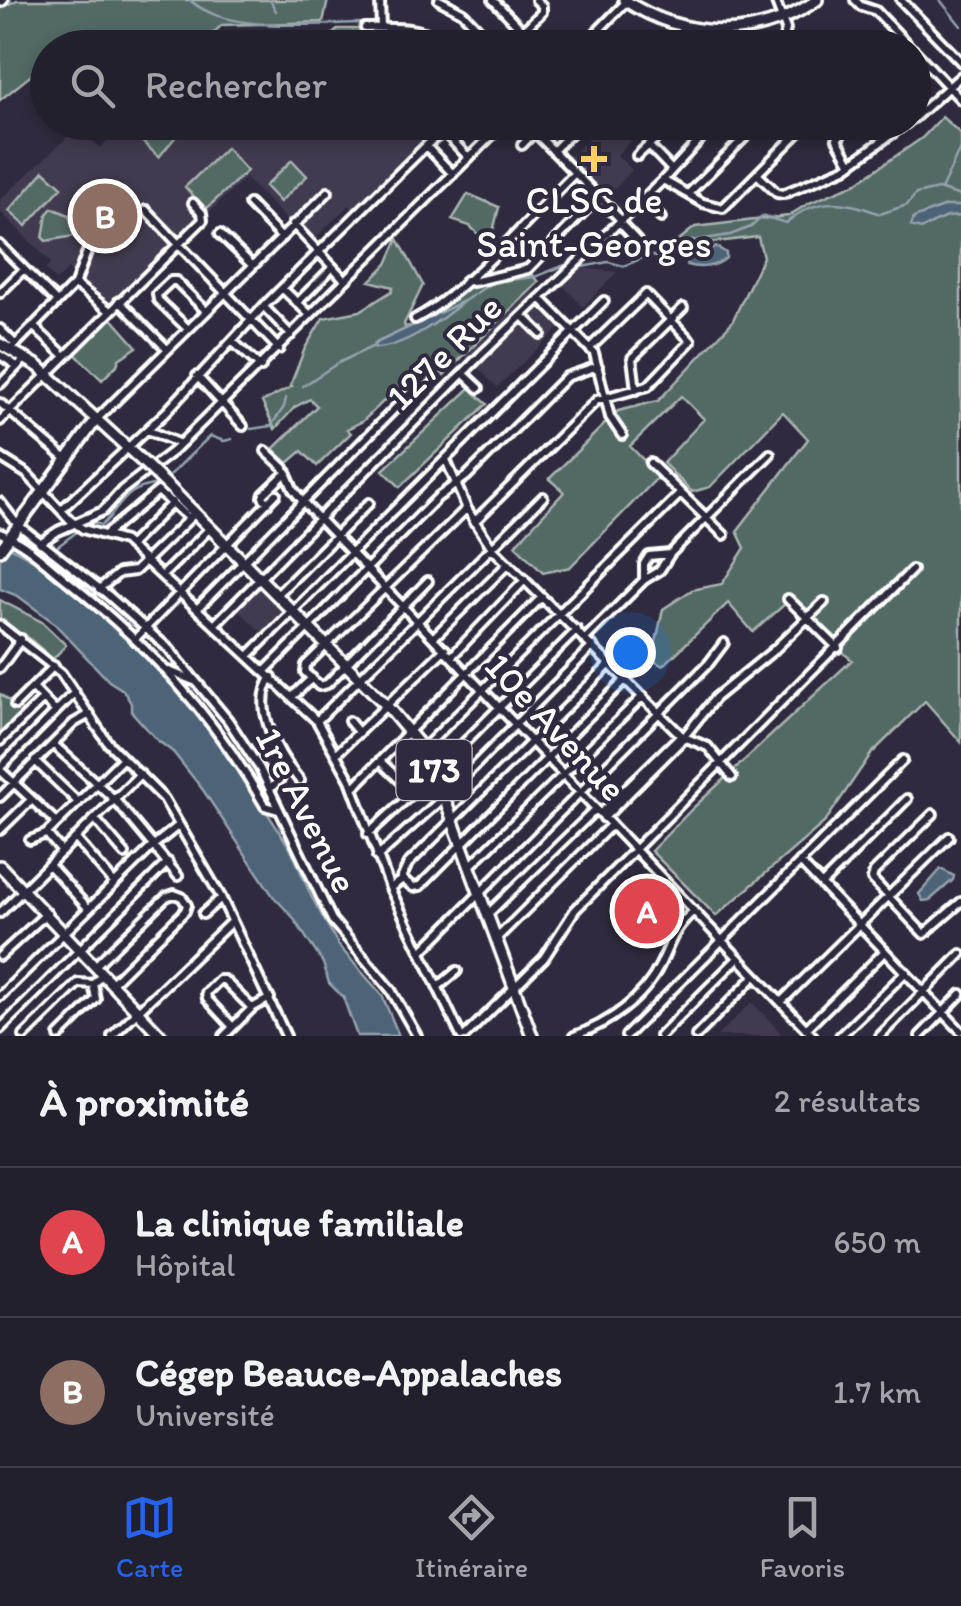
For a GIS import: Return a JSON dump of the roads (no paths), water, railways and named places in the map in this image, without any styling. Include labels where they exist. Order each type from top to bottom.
[{"type":"main road","points":[[628,0],[674,18],[711,26],[781,18],[817,0]]},
{"type":"main road","points":[[781,18],[808,0]]},
{"type":"main road","name":"173","points":[[0,344],[14,347],[145,464],[192,516],[210,528],[261,578],[410,731],[434,772],[532,1036]]},
{"type":"main road","points":[[4,541],[96,420]]},
{"type":"main road","points":[[1,868],[160,1036]]},
{"type":"street","points":[[380,0],[380,28]]},
{"type":"street","points":[[439,0],[462,12],[480,30]]},
{"type":"street","points":[[493,0],[521,30]]},
{"type":"street","points":[[523,30],[543,9],[536,0]]},
{"type":"street","points":[[599,30],[628,0]]},
{"type":"street","points":[[772,0],[784,30]]},
{"type":"street","points":[[855,0],[860,6],[871,7],[893,30]]},
{"type":"street","points":[[871,7],[878,0]]},
{"type":"street","points":[[901,0],[930,30]]},
{"type":"street","points":[[366,28],[420,30]]},
{"type":"street","points":[[931,31],[961,62]]},
{"type":"street","points":[[931,69],[961,100]]},
{"type":"street","points":[[931,102],[961,76]]},
{"type":"street","points":[[60,510],[147,430],[264,306],[433,140]]},
{"type":"street","points":[[452,140],[469,158]]},
{"type":"street","points":[[40,543],[103,511],[122,490],[180,444],[488,140]]},
{"type":"street","points":[[522,145],[527,140]]},
{"type":"street","points":[[542,140],[637,241]]},
{"type":"street","points":[[553,151],[564,140]]},
{"type":"street","points":[[637,156],[653,140]]},
{"type":"street","name":"127e Rue","points":[[214,624],[700,140]]},
{"type":"street","points":[[688,194],[742,140]]},
{"type":"street","points":[[662,180],[715,207],[725,206],[790,140]]},
{"type":"street","points":[[838,140],[851,164]]},
{"type":"street","points":[[757,174],[783,194],[851,164],[883,140]]},
{"type":"street","points":[[648,145],[672,170]]},
{"type":"street","points":[[426,146],[453,174]]},
{"type":"street","points":[[415,319],[436,307],[466,280],[575,173]]},
{"type":"street","points":[[96,420],[328,192]]},
{"type":"street","points":[[466,280],[473,282],[528,270],[598,196]]},
{"type":"street","points":[[643,200],[661,218]]},
{"type":"street","points":[[0,420],[203,220],[193,203]]},
{"type":"street","points":[[249,204],[280,236]]},
{"type":"street","points":[[146,210],[279,349]]},
{"type":"street","points":[[292,224],[346,280]]},
{"type":"street","points":[[220,234],[252,265]]},
{"type":"street","points":[[1,248],[57,302]]},
{"type":"street","points":[[0,329],[14,347],[75,284],[86,252]]},
{"type":"street","points":[[297,303],[332,267]]},
{"type":"street","points":[[0,293],[24,269]]},
{"type":"street","points":[[188,329],[158,300],[163,288],[176,281],[206,311]]},
{"type":"street","points":[[75,284],[110,311]]},
{"type":"street","points":[[282,288],[310,315]]},
{"type":"street","points":[[474,522],[597,400],[652,383],[690,346],[690,339],[646,294],[590,348]]},
{"type":"street","points":[[540,298],[590,348],[610,417],[622,435]]},
{"type":"street","points":[[119,301],[167,349]]},
{"type":"street","points":[[248,656],[604,301]]},
{"type":"street","points":[[264,306],[291,334]]},
{"type":"street","points":[[636,390],[632,358],[683,308]]},
{"type":"street","points":[[523,316],[541,334]]},
{"type":"street","points":[[33,326],[65,356]]},
{"type":"street","points":[[232,341],[261,368]]},
{"type":"street","points":[[0,354],[18,366]]},
{"type":"street","points":[[0,384],[26,358]]},
{"type":"street","points":[[300,782],[284,764],[262,708],[268,674],[309,627],[438,498],[566,377],[598,366]]},
{"type":"street","points":[[198,609],[431,372]]},
{"type":"street","points":[[463,373],[479,388]]},
{"type":"street","points":[[197,376],[243,426]]},
{"type":"street","points":[[0,403],[65,458]]},
{"type":"street","points":[[147,430],[180,444]]},
{"type":"street","name":"10e Avenue","points":[[266,451],[287,472],[303,502],[813,1036]]},
{"type":"street","points":[[586,638],[644,580],[660,570],[670,554],[770,454]]},
{"type":"street","points":[[0,457],[27,474],[80,526],[106,534],[146,560],[317,721],[354,788],[390,888],[463,1036],[547,954],[575,910],[912,570]]},
{"type":"street","points":[[446,460],[466,509],[492,548],[682,736],[708,747],[732,777]]},
{"type":"street","points":[[650,462],[724,535]]},
{"type":"street","points":[[268,502],[264,494],[287,472]]},
{"type":"street","points":[[99,589],[119,573],[135,572],[192,516],[158,491],[106,534]]},
{"type":"street","points":[[136,638],[276,494]]},
{"type":"street","points":[[423,750],[680,494]]},
{"type":"street","points":[[317,721],[542,497]]},
{"type":"street","name":"1re Avenue","points":[[0,502],[17,524],[99,589],[184,666],[238,732],[270,789],[332,920],[390,990],[418,1036]]},
{"type":"street","points":[[129,546],[172,502]]},
{"type":"street","points":[[277,595],[370,503]]},
{"type":"street","points":[[428,581],[323,686],[305,672],[305,667],[466,509]]},
{"type":"street","points":[[162,576],[210,528]]},
{"type":"street","points":[[4,541],[38,557],[136,638],[223,737],[265,806],[280,810]]},
{"type":"street","points":[[38,557],[48,550]]},
{"type":"street","points":[[644,580],[644,564],[649,556],[670,554]]},
{"type":"street","points":[[434,638],[508,564]]},
{"type":"street","points":[[452,656],[525,580]]},
{"type":"street","points":[[354,788],[542,597]]},
{"type":"street","points":[[788,599],[838,648]]},
{"type":"street","points":[[488,914],[603,816],[679,742],[715,698],[824,602]]},
{"type":"street","points":[[0,625],[54,666],[76,692],[108,743],[164,799],[221,897],[286,1036]]},
{"type":"street","points":[[368,834],[577,630]]},
{"type":"street","points":[[0,668],[22,639]]},
{"type":"street","points":[[422,951],[709,663],[724,643]]},
{"type":"street","points":[[377,857],[444,797],[593,646]]},
{"type":"street","points":[[336,754],[445,649]]},
{"type":"street","points":[[390,888],[408,864],[610,663]]},
{"type":"street","points":[[15,705],[54,666]]},
{"type":"street","points":[[179,675],[184,666]]},
{"type":"street","points":[[168,670],[203,688]]},
{"type":"street","points":[[292,697],[312,678]]},
{"type":"street","points":[[401,878],[413,887],[420,886],[626,679]]},
{"type":"street","points":[[33,688],[54,711]]},
{"type":"street","points":[[57,823],[0,768],[76,692]]},
{"type":"street","points":[[470,866],[643,696]]},
{"type":"street","points":[[0,741],[43,698]]},
{"type":"street","points":[[0,798],[74,723],[90,714]]},
{"type":"street","points":[[349,721],[359,733]]},
{"type":"street","points":[[53,744],[115,800],[178,876]]},
{"type":"street","points":[[30,840],[46,834],[123,758]]},
{"type":"street","points":[[626,1036],[904,760]]},
{"type":"street","points":[[36,762],[78,802]]},
{"type":"street","points":[[381,762],[403,784]]},
{"type":"street","points":[[270,789],[281,778],[284,764]]},
{"type":"street","points":[[0,913],[140,774]]},
{"type":"street","points":[[822,884],[907,799]]},
{"type":"street","points":[[0,830],[31,800]]},
{"type":"street","points":[[932,814],[872,874],[872,881],[920,931],[928,932],[961,902]]},
{"type":"street","points":[[496,938],[603,816]]},
{"type":"street","points":[[95,819],[125,854]]},
{"type":"street","points":[[0,996],[154,845],[180,825]]},
{"type":"street","points":[[46,834],[62,852]]},
{"type":"street","points":[[780,1002],[949,837]]},
{"type":"street","points":[[76,839],[114,883]]},
{"type":"street","points":[[0,1029],[168,862]]},
{"type":"street","points":[[800,862],[961,1030]]},
{"type":"street","points":[[49,865],[88,908]]},
{"type":"street","points":[[60,1036],[96,999],[93,984],[100,969],[168,895],[182,896],[185,911],[113,982]]},
{"type":"street","points":[[203,914],[221,897]]},
{"type":"street","points":[[574,1036],[610,1020],[645,986],[659,968],[674,932],[694,911]]},
{"type":"street","points":[[0,956],[46,913]]},
{"type":"street","points":[[112,1036],[232,922]]},
{"type":"street","points":[[806,1029],[885,950]]},
{"type":"street","points":[[880,1036],[961,954]]},
{"type":"street","points":[[660,1036],[738,958]]},
{"type":"street","points":[[439,986],[457,971]]},
{"type":"street","points":[[840,1036],[906,972]]},
{"type":"street","points":[[696,1036],[756,976]]},
{"type":"street","points":[[233,1027],[206,997],[208,990],[223,979],[252,1008]]},
{"type":"street","points":[[24,1036],[78,983],[93,984]]},
{"type":"street","points":[[920,1036],[961,994]]},
{"type":"street","points":[[224,1036],[252,1008],[270,998]]},
{"type":"water","points":[[945,206],[961,206],[961,216],[946,217],[921,229],[911,226],[914,218]]},
{"type":"water","points":[[717,247],[726,253],[722,261],[708,266],[687,265],[687,256]]},
{"type":"water","points":[[464,301],[410,338],[375,348],[374,344]]},
{"type":"water","points":[[0,542],[35,561],[124,635],[211,726],[292,851],[339,946],[382,995],[399,1036],[357,1036],[343,997],[329,983],[323,963],[173,752],[131,711],[123,690],[109,681],[53,622],[18,596],[0,589]]},
{"type":"water","points":[[941,869],[954,876],[953,880],[930,900],[923,901],[919,894]]},
{"type":"waterway","points":[[0,6],[11,0]]},
{"type":"waterway","points":[[190,0],[206,11],[249,23],[365,23]]},
{"type":"waterway","points":[[270,0],[276,11]]},
{"type":"waterway","points":[[940,0],[961,26]]},
{"type":"waterway","points":[[941,190],[961,146]]},
{"type":"waterway","points":[[582,267],[608,262],[624,266],[649,255],[664,259],[685,242],[730,235],[751,227],[763,216],[786,223],[820,205],[843,204],[880,214],[907,205],[916,194],[938,189],[961,196]]},
{"type":"waterway","points":[[464,301],[493,282],[535,277],[565,265]]},
{"type":"waterway","points":[[303,386],[374,346]]},
{"type":"waterway","points":[[251,429],[271,426],[286,398]]},
{"type":"waterway","points":[[165,480],[210,436],[224,441],[232,439]]},
{"type":"waterway","points":[[85,527],[102,525],[131,493],[158,484]]},
{"type":"waterway","points":[[53,550],[78,531]]},
{"type":"place","name":"CLSC de Saint-Georges","points":[[594,159]]},
{"type":"place","name":"Cégep Beauce-Appalaches","points":[[105,216]]},
{"type":"place","name":"La clinique familiale","points":[[647,911]]}]
